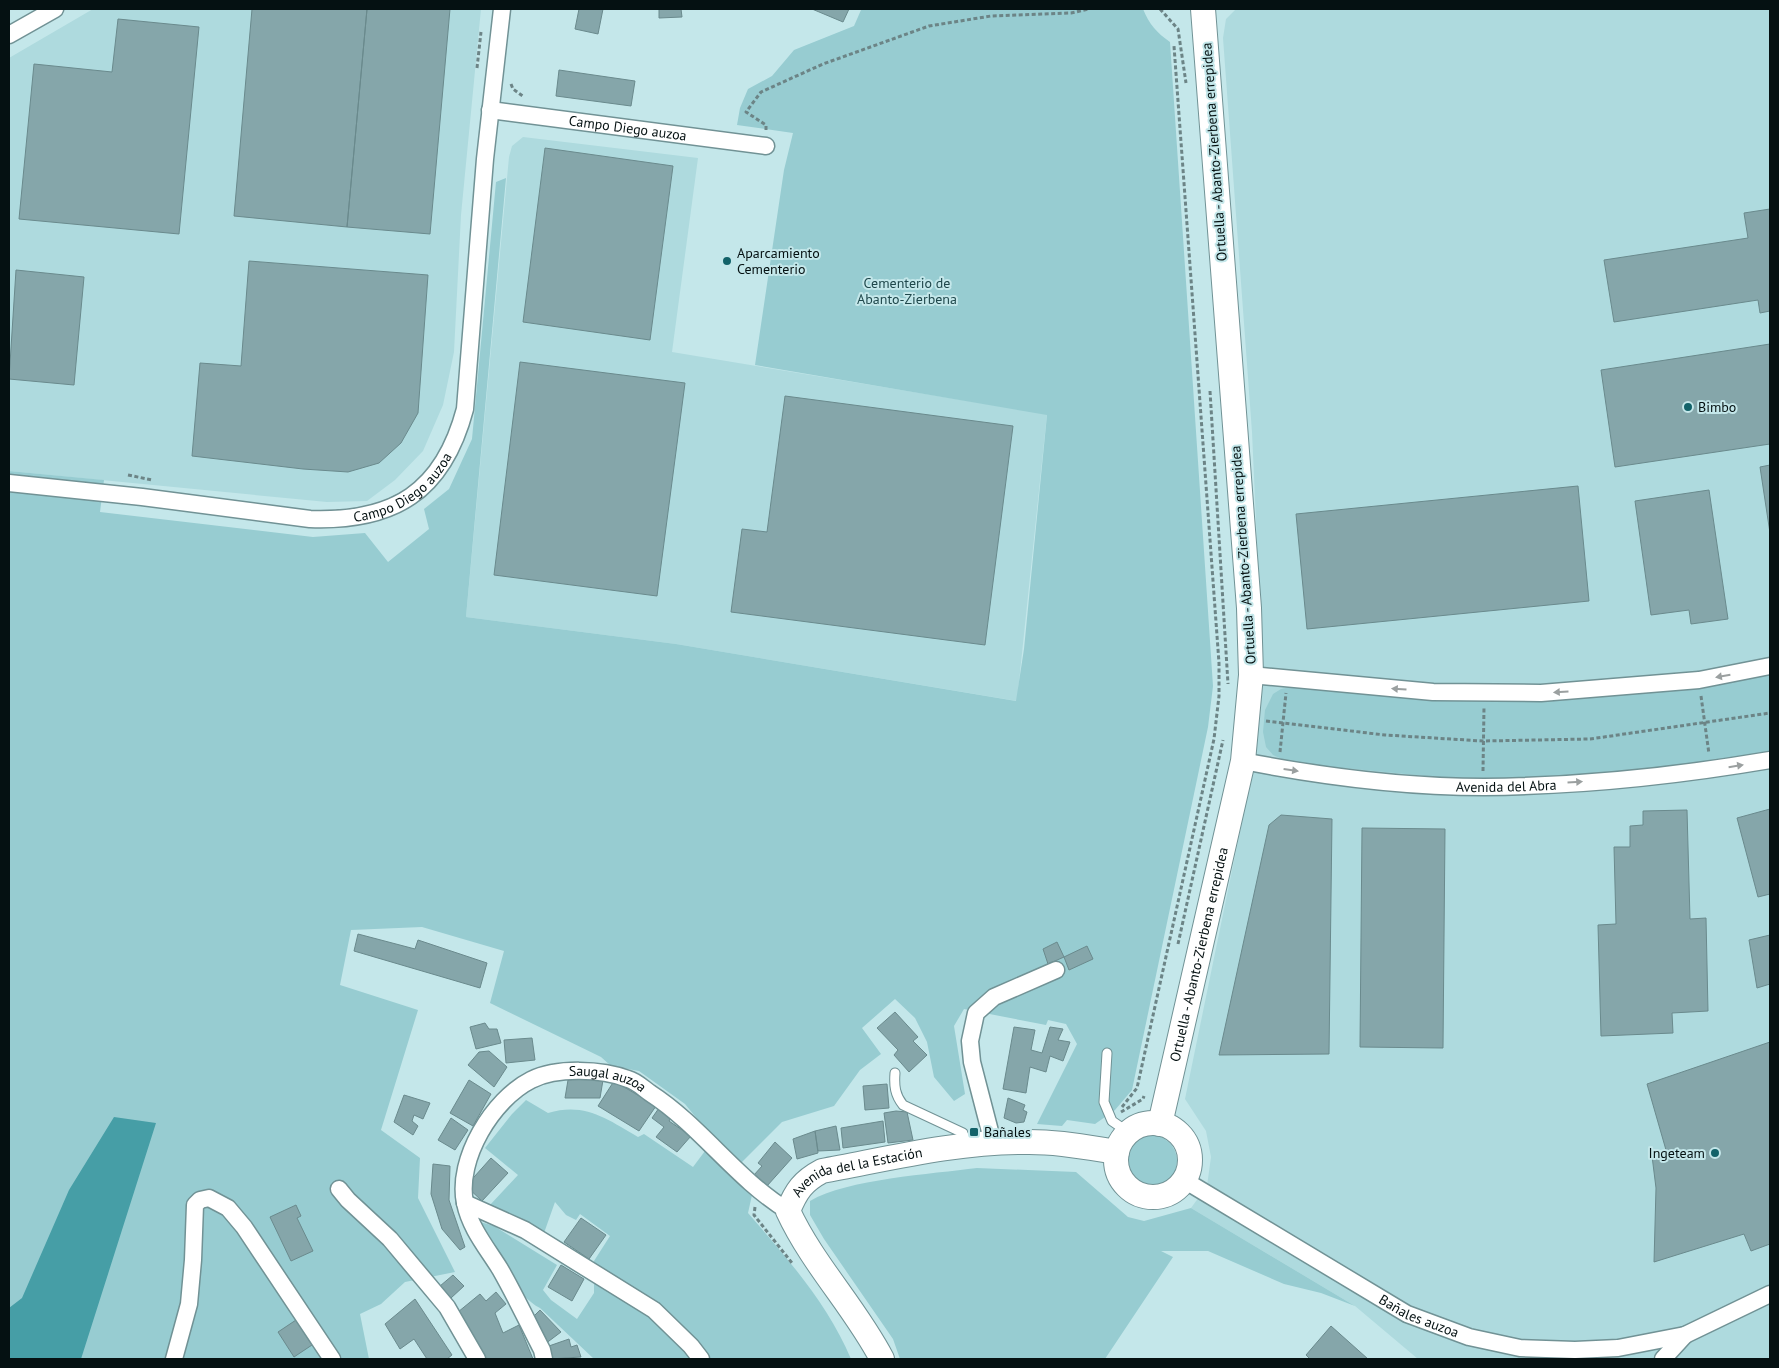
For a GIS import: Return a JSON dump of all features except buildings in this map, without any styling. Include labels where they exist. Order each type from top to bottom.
[{"type":"street","points":[[9,35],[54,9]]},
{"type":"street","name":"Campo Diego auzoa","points":[[9,483],[142,497],[310,519],[357,518],[387,510],[408,498],[428,482],[448,456],[459,432],[465,409],[490,110],[502,9]]},
{"type":"street","name":"Ortuella - Abanto-Zierbena errepidea","points":[[1160,1124],[1243,762],[1251,675],[1249,608],[1203,9]]},
{"type":"street","name":"Campo Diego auzoa","points":[[490,110],[766,146]]},
{"type":"street","points":[[1251,675],[1360,686],[1484,694],[1596,690],[1699,680],[1770,666]]},
{"type":"street","name":"Avenida del Abra","points":[[1243,762],[1358,778],[1482,787],[1595,781],[1712,770],[1770,760]]},
{"type":"street","points":[[993,1143],[970,1041],[976,1013],[994,996],[1056,970]]},
{"type":"street","name":"Saugal auzoa","points":[[544,1359],[542,1350],[500,1268],[480,1240],[465,1203],[463,1182],[472,1146],[486,1123],[506,1100],[531,1080],[558,1071],[588,1071],[628,1079],[670,1106],[768,1198],[788,1211]]},
{"type":"street","points":[[1160,1124],[1174,1130],[1184,1140],[1190,1160],[1184,1180],[1177,1188],[1167,1194],[1156,1197],[1144,1196],[1125,1184],[1119,1174],[1119,1135],[1138,1126],[1160,1124]]},
{"type":"street","name":"Avenida del la Estación","points":[[882,1359],[859,1319],[810,1253],[788,1211],[795,1192],[806,1179],[822,1171],[993,1143],[1061,1143],[1119,1135]]},
{"type":"street","name":"Bañales auzoa","points":[[1184,1180],[1407,1314],[1469,1337],[1520,1348],[1575,1350],[1618,1348],[1685,1335],[1770,1294]]},
{"type":"street","points":[[339,1189],[390,1240],[447,1307],[477,1359]]},
{"type":"street","points":[[174,1359],[189,1304],[194,1260],[195,1205],[200,1200],[209,1198],[228,1208],[244,1227],[332,1359]]},
{"type":"street","points":[[465,1203],[525,1230],[654,1310],[691,1346],[701,1359]]},
{"type":"street","name":"Bañales auzoa","points":[[1663,1359],[1685,1335]]},
{"type":"lane","points":[[1107,1052],[1104,1102],[1119,1135]]},
{"type":"lane","points":[[895,1073],[894,1088],[903,1105],[964,1133],[966,1147]]},
{"type":"path","points":[[756,131],[766,132],[766,126],[746,112],[761,92],[823,64],[929,26],[991,16],[1070,12],[1089,9]]},
{"type":"path","points":[[1160,9],[1178,30],[1186,84]]},
{"type":"path","points":[[476,72],[481,27]]},
{"type":"path","points":[[1122,1107],[1137,1088],[1214,739],[1219,696],[1219,663],[1174,46]]},
{"type":"path","points":[[510,80],[513,89],[527,99]]},
{"type":"path","points":[[1210,388],[1228,656],[1228,690]]},
{"type":"path","points":[[128,475],[155,480]]},
{"type":"path","points":[[1278,768],[1288,678]]},
{"type":"path","points":[[1699,680],[1712,770]]},
{"type":"path","points":[[1482,787],[1484,694]]},
{"type":"path","points":[[1248,720],[1385,735],[1483,741],[1590,739],[1705,724],[1770,713]]},
{"type":"path","points":[[1176,952],[1224,732]]},
{"type":"path","points":[[1119,1135],[1119,1114],[1143,1099],[1145,1092]]},
{"type":"shaded area","points":[[93,9],[481,9],[461,215],[454,352],[443,405],[423,451],[395,480],[367,501],[327,502],[9,471],[9,58]]},
{"type":"shaded area","points":[[1236,9],[1770,9],[1770,1359],[1418,1359],[1355,1306],[1191,1208],[1207,1186],[1211,1157],[1206,1131],[1185,1099],[1250,783],[1261,634],[1252,432],[1223,38],[1226,19]]},
{"type":"shaded area","points":[[523,137],[698,158],[672,352],[1047,414],[1017,701],[676,644],[466,617],[509,157],[512,146]]},
{"type":"shaded area","points":[[114,1117],[156,1123],[81,1359],[9,1359],[9,1308],[22,1298],[69,1190]]},
{"type":"green space","name":"Cementerio de Abanto-Zierbena","points":[[857,9],[1143,9],[1154,28],[1170,42],[1213,686],[1208,727],[1132,1090],[1115,1110],[1095,1124],[1067,1120],[1062,1126],[1037,1124],[1077,1044],[1066,1024],[1048,1020],[1046,1025],[964,1009],[954,1026],[965,1094],[954,1101],[934,1077],[927,1042],[915,1018],[895,999],[862,1028],[881,1054],[860,1070],[834,1106],[782,1122],[730,1174],[752,1195],[748,1213],[792,1264],[819,1300],[842,1339],[851,1359],[594,1359],[522,1293],[513,1282],[477,1221],[494,1226],[557,1265],[543,1290],[551,1300],[577,1319],[594,1293],[594,1261],[610,1236],[580,1214],[576,1220],[566,1215],[555,1202],[544,1233],[490,1205],[518,1175],[485,1148],[512,1114],[526,1100],[548,1113],[573,1110],[595,1114],[638,1137],[644,1134],[693,1167],[705,1151],[711,1136],[685,1104],[639,1071],[611,1066],[601,1057],[490,1003],[504,951],[422,927],[351,930],[340,985],[418,1010],[381,1130],[420,1158],[418,1198],[455,1272],[405,1282],[381,1304],[360,1314],[369,1359],[9,1359],[9,471],[104,480],[100,512],[313,537],[365,533],[388,562],[429,529],[424,509],[449,489],[472,439],[496,182],[506,178],[466,617],[676,644],[1016,701],[1024,649],[1047,415],[755,365],[784,170],[793,133],[737,125],[740,108],[748,89],[772,76],[794,50],[854,26],[861,10]]},
{"type":"green space","points":[[1770,674],[1770,754],[1699,768],[1559,777],[1458,779],[1291,763],[1273,755],[1266,747],[1263,732],[1265,710],[1273,694],[1281,689],[1295,686],[1505,701],[1634,694]]},
{"type":"green space","points":[[1151,1135],[1165,1139],[1173,1147],[1177,1161],[1173,1175],[1165,1183],[1151,1187],[1137,1183],[1129,1175],[1125,1161],[1129,1147],[1137,1139]]},
{"type":"green space","points":[[977,1168],[1076,1172],[1128,1217],[1144,1221],[1191,1208],[1355,1306],[1321,1293],[1284,1284],[1208,1251],[1161,1251],[1173,1257],[1105,1359],[900,1359],[893,1339],[824,1239],[810,1215],[810,1201],[845,1187],[867,1182]]},
{"type":"place","name":"Aparcamiento Cementerio","points":[[727,261]]},
{"type":"place","name":"Bimbo","points":[[1688,407]]},
{"type":"place","name":"Bañales","points":[[974,1132]]},
{"type":"place","name":"Ingeteam","points":[[1715,1153]]}]
